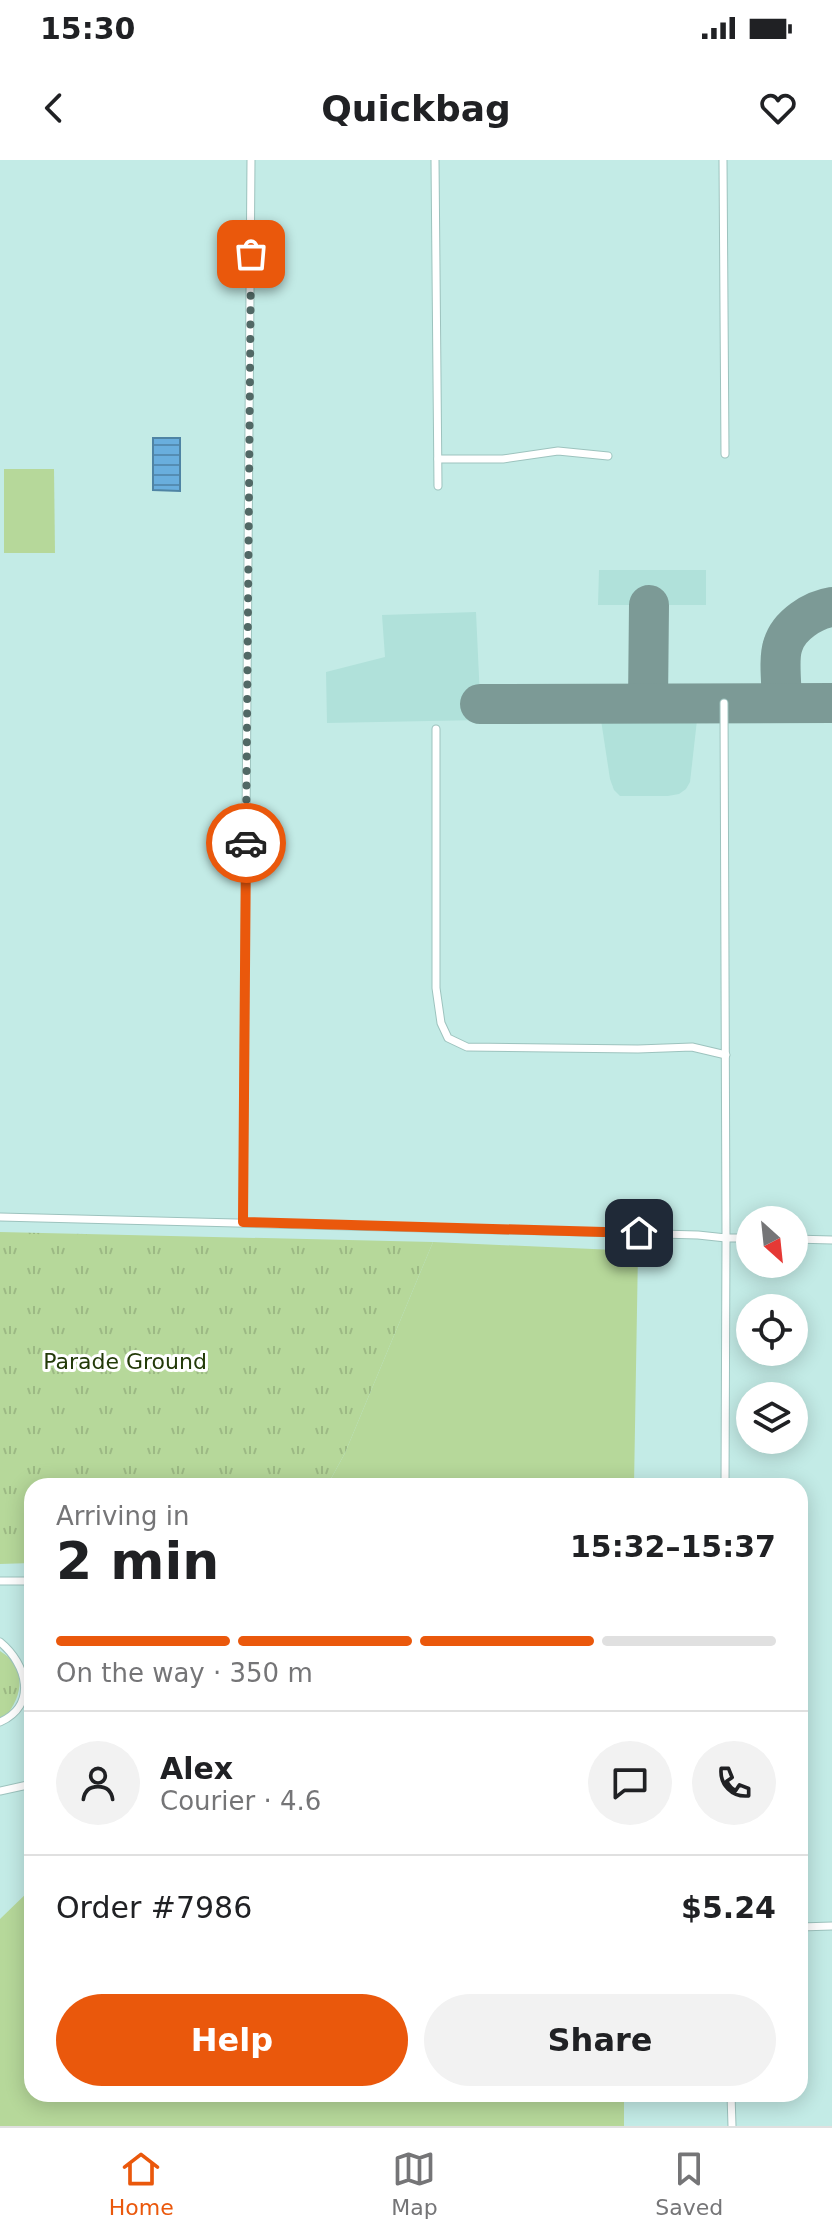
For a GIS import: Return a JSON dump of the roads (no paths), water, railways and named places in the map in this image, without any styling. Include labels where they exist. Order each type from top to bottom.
[{"type":"lane","points":[[243,1222],[251,160]]},
{"type":"lane","points":[[435,160],[438,486]]},
{"type":"lane","points":[[723,160],[725,454]]},
{"type":"lane","points":[[438,459],[503,459],[558,451],[608,456]]},
{"type":"lane","points":[[724,703],[725,1478]]},
{"type":"lane","points":[[436,729],[436,988],[441,1023],[448,1038],[467,1047],[692,1047],[726,1055]]},
{"type":"lane","points":[[0,1217],[736,1238]]},
{"type":"lane","points":[[808,1239],[832,1240]]},
{"type":"lane","points":[[0,1581],[24,1581]]},
{"type":"lane","points":[[0,1642],[18,1660],[24,1674],[20,1703],[8,1718],[0,1722]]},
{"type":"lane","points":[[0,1791],[24,1786]]},
{"type":"lane","points":[[808,1927],[832,1926]]},
{"type":"lane","points":[[731,2102],[732,2126]]},
{"type":"water","points":[[153,438],[180,438],[180,491],[153,490]]},
{"type":"park label","name":"Parade Ground","points":[[125,1361]]}]
